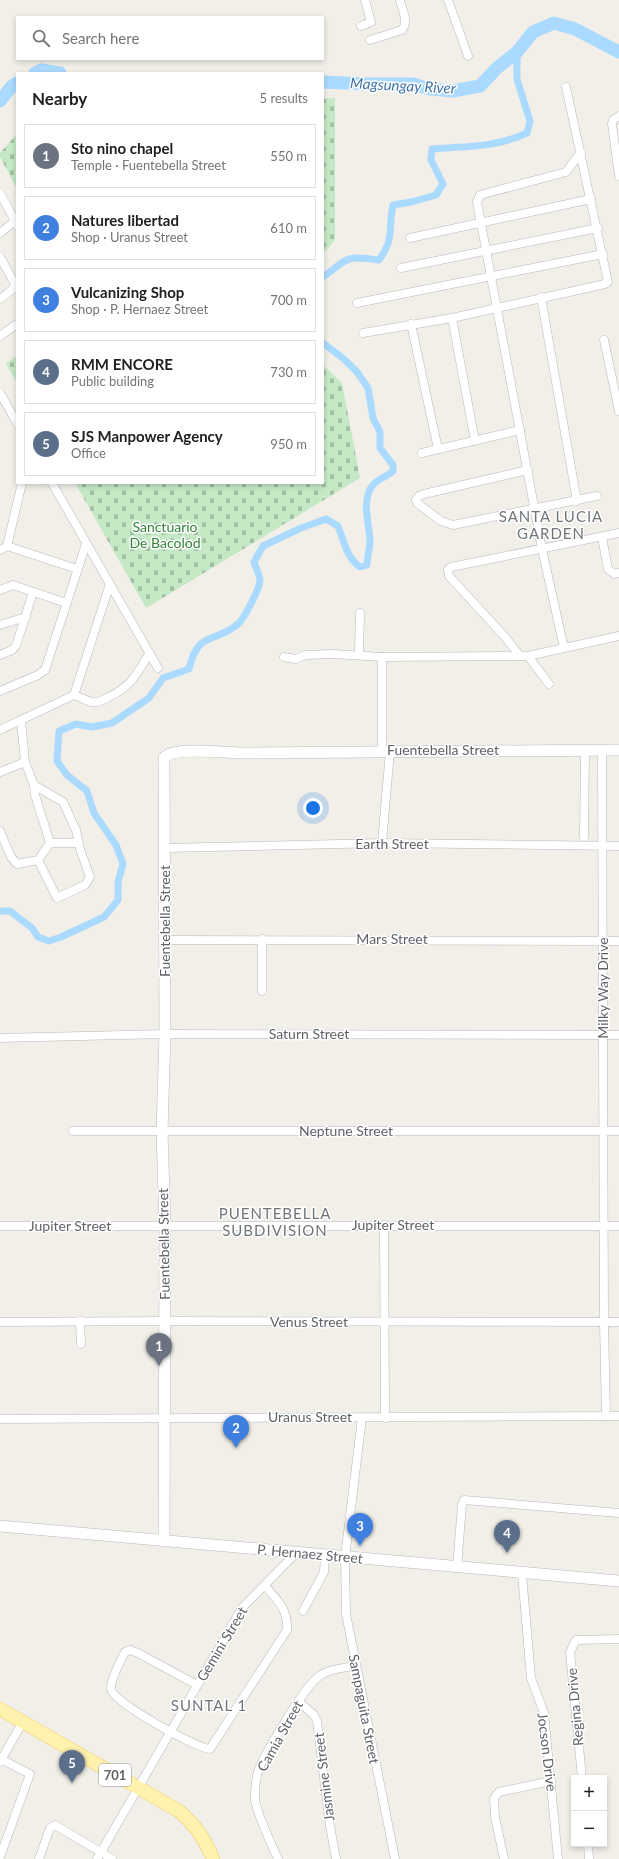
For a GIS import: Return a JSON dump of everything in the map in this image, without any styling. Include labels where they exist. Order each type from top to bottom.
[{"type":"main road","name":"701","points":[[0,1709],[22,1723],[179,1811],[190,1820],[207,1844],[213,1859]]},
{"type":"street","points":[[361,26],[371,22],[365,0]]},
{"type":"street","points":[[370,40],[402,30],[405,27],[400,0]]},
{"type":"street","points":[[448,0],[468,56]]},
{"type":"street","points":[[363,333],[452,318],[605,284],[609,279],[566,87]]},
{"type":"street","points":[[619,116],[613,120],[612,124],[619,176]]},
{"type":"street","points":[[564,648],[542,549],[536,508],[484,250],[477,202],[480,195],[566,172],[581,152]]},
{"type":"street","points":[[0,193],[16,223],[0,233]]},
{"type":"street","points":[[410,238],[591,199]]},
{"type":"street","points":[[401,268],[598,228]]},
{"type":"street","points":[[357,303],[490,278],[603,254]]},
{"type":"street","points":[[0,257],[15,284],[13,290],[0,300]]},
{"type":"street","points":[[541,297],[577,500]]},
{"type":"street","points":[[452,318],[475,441]]},
{"type":"street","points":[[411,324],[438,449]]},
{"type":"street","points":[[0,336],[16,325]]},
{"type":"street","points":[[604,340],[619,411]]},
{"type":"street","points":[[0,393],[16,421]]},
{"type":"street","points":[[422,453],[520,430]]},
{"type":"street","points":[[528,470],[424,494],[418,496],[416,500],[419,507],[441,521],[453,525],[597,496]]},
{"type":"street","points":[[22,484],[4,548],[77,569]]},
{"type":"street","points":[[53,484],[158,668]]},
{"type":"street","points":[[549,684],[449,576],[448,569],[451,567],[619,534]]},
{"type":"street","points":[[602,537],[608,569],[614,574],[619,574]]},
{"type":"street","points":[[0,691],[38,675],[44,670],[86,544]]},
{"type":"street","points":[[0,730],[74,695],[110,584]]},
{"type":"street","points":[[0,590],[12,585],[66,602]]},
{"type":"street","points":[[0,655],[12,650],[16,646],[33,592]]},
{"type":"street","points":[[360,613],[360,654]]},
{"type":"street","points":[[0,625],[26,617]]},
{"type":"street","points":[[284,657],[299,659],[308,654],[360,654],[382,657],[524,656],[619,636]]},
{"type":"street","points":[[74,695],[92,702],[97,702],[127,688],[135,678],[149,654]]},
{"type":"street","points":[[382,657],[386,751],[382,843]]},
{"type":"street","points":[[0,831],[15,862],[21,864],[38,860],[50,843],[48,832],[35,795],[34,785],[25,762],[21,721]]},
{"type":"street","points":[[584,750],[584,837]]},
{"type":"street","name":"Milky Way Drive","points":[[602,750],[602,1131],[606,1416]]},
{"type":"street","name":"Fuentebella Street","points":[[164,1541],[165,1227],[162,1131],[165,1034],[163,761],[167,754],[200,751],[242,753],[619,750]]},
{"type":"street","points":[[0,772],[25,762]]},
{"type":"street","points":[[34,785],[61,800],[76,830],[82,858],[89,874],[89,880],[85,885],[60,898],[56,896],[38,860]]},
{"type":"street","points":[[50,843],[78,843]]},
{"type":"street","name":"Earth Street","points":[[164,848],[382,843],[619,846]]},
{"type":"street","points":[[262,939],[262,991]]},
{"type":"street","name":"Mars Street","points":[[164,940],[262,939],[619,941]]},
{"type":"street","name":"Saturn Street","points":[[0,1038],[165,1034],[619,1035]]},
{"type":"street","name":"Neptune Street","points":[[73,1131],[619,1131]]},
{"type":"street","points":[[384,1225],[384,1418]]},
{"type":"street","name":"Jupiter Street","points":[[0,1226],[619,1226]]},
{"type":"street","points":[[80,1321],[81,1344]]},
{"type":"street","name":"Venus Street","points":[[0,1322],[619,1322]]},
{"type":"street","name":"Uranus Street","points":[[0,1419],[619,1416]]},
{"type":"street","name":"Sampaguita Street","points":[[362,1418],[345,1557],[346,1614],[395,1859]]},
{"type":"street","points":[[457,1568],[462,1504],[464,1500],[619,1513]]},
{"type":"street","name":"P. Hernaez Street","points":[[0,1526],[619,1582]]},
{"type":"street","name":"Gemini Street","points":[[99,1856],[242,1608],[297,1552]]},
{"type":"street","points":[[303,1611],[324,1572],[325,1555]]},
{"type":"street","name":"Jocson Drive","points":[[522,1574],[531,1678],[544,1714],[558,1859]]},
{"type":"street","points":[[197,1686],[138,1652],[130,1650],[125,1652],[111,1689],[113,1695],[120,1701],[170,1731],[210,1749],[219,1738],[287,1630],[288,1618],[280,1602],[265,1586]]},
{"type":"street","name":"Regina Drive","points":[[582,1775],[570,1652],[574,1642],[578,1640],[619,1639]]},
{"type":"street","name":"Camia Street","points":[[278,1859],[255,1801],[255,1786],[258,1772],[266,1755],[298,1702],[318,1676],[333,1670],[356,1666]]},
{"type":"street","name":"Jasmine Street","points":[[298,1702],[314,1715],[317,1721],[330,1826],[336,1859]]},
{"type":"street","points":[[0,1857],[30,1774],[1,1761],[22,1723]]},
{"type":"street","points":[[504,1859],[495,1817],[494,1798],[500,1792],[551,1781]]},
{"type":"street","points":[[39,1859],[50,1828],[55,1824],[99,1856],[112,1859]]},
{"type":"street","points":[[588,1847],[589,1859]]},
{"type":"green space","points":[[335,98],[335,240],[324,253],[324,99]]},
{"type":"green space","points":[[16,135],[16,187],[0,157],[0,153]]},
{"type":"green space","points":[[16,356],[16,381],[6,364]]},
{"type":"green space","name":"Sanctuario De Bacolod","points":[[324,366],[342,383],[360,478],[146,608],[76,484],[324,484]]},
{"type":"waterway","name":"Magsungay River","points":[[324,82],[413,84],[430,89],[453,91],[480,86],[497,68],[517,52],[533,32],[554,23],[575,29],[619,52]]},
{"type":"waterway","points":[[324,276],[343,262],[353,258],[379,260],[387,246],[389,239],[393,205],[436,195],[443,184],[431,160],[432,149],[492,144],[527,133],[530,121],[517,79],[517,52]]},
{"type":"waterway","name":"Magsungay River","points":[[37,72],[41,70],[54,72]]},
{"type":"waterway","name":"Magsungay River","points":[[0,101],[11,87],[16,84]]},
{"type":"waterway","points":[[0,911],[10,911],[32,928],[38,937],[49,941],[104,917],[118,900],[118,882],[123,864],[116,845],[94,813],[87,791],[67,775],[57,761],[59,731],[76,724],[92,727],[112,723],[149,698],[163,678],[189,669],[197,648],[208,639],[221,634],[238,624],[248,610],[255,596],[260,580],[254,562],[263,546],[301,528],[326,519],[338,526],[348,554],[355,563],[360,567],[367,565],[370,540],[367,497],[369,490],[373,485],[393,471],[393,465],[380,448],[380,432],[373,418],[368,388],[357,372],[345,360],[324,344]]},
{"type":"place","name":"Sto nino chapel","points":[[159,1366]]},
{"type":"place","name":"Natures libertad","points":[[236,1448]]},
{"type":"place","name":"Vulcanizing Shop","points":[[360,1546]]},
{"type":"place","name":"RMM ENCORE","points":[[507,1553]]},
{"type":"place","name":"SJS Manpower Agency","points":[[72,1783]]},
{"type":"district","name":"SANTA LUCIA GARDEN","points":[[551,526]]},
{"type":"district","name":"PUENTEBELLA SUBDIVISION","points":[[275,1222]]},
{"type":"district","name":"SUNTAL 1","points":[[209,1706]]}]
